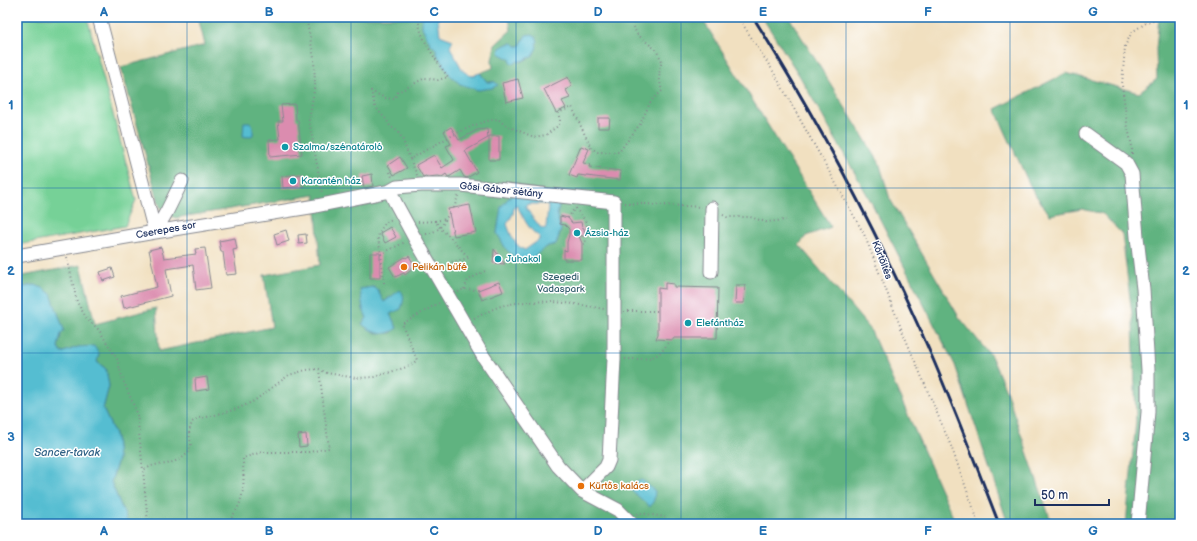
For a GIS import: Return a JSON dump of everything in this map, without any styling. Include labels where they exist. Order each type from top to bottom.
[{"type":"street","points":[[99,17],[155,232]]},
{"type":"street","points":[[1086,134],[1126,163],[1132,174],[1143,289],[1148,370],[1148,412],[1138,524]]},
{"type":"street","points":[[155,232],[167,212],[182,181]]},
{"type":"street","name":"Gősi Gábor sétány","points":[[390,191],[396,187],[421,185],[461,185],[614,202],[613,310]]},
{"type":"street","points":[[390,191],[414,237],[483,356],[558,466],[582,491],[618,510],[628,520]]},
{"type":"street","name":"Cserepes sor","points":[[17,256],[320,205],[390,191]]},
{"type":"street","points":[[711,272],[712,208]]},
{"type":"street","points":[[582,491],[606,467],[609,460],[614,359],[613,310]]},
{"type":"path","points":[[306,17],[314,58],[315,85],[309,120],[320,205]]},
{"type":"path","points":[[419,17],[419,28],[428,49],[448,77],[438,80],[425,78],[398,92],[394,99],[385,98],[371,91],[375,106],[386,118],[390,126],[397,131],[402,138],[421,185]]},
{"type":"path","points":[[542,22],[549,17]]},
{"type":"path","points":[[410,159],[464,130],[492,120],[498,119],[505,125],[534,137],[546,135],[559,125],[560,120],[558,113],[572,107],[591,148],[598,152],[619,152],[640,124],[651,101],[662,91],[658,78],[659,68],[662,61],[656,50],[637,34],[634,28],[634,19],[632,17]]},
{"type":"path","name":"Körtöltés","points":[[738,17],[773,71],[864,234],[901,328],[951,446],[979,524]]},
{"type":"path","points":[[1132,174],[1132,147],[1122,85],[1126,46],[1132,32],[1146,23],[1162,17]]},
{"type":"path","points":[[568,218],[576,207],[578,214],[585,221],[588,227],[585,244],[582,244]]},
{"type":"path","points":[[381,254],[414,237],[432,233],[440,229],[449,213]]},
{"type":"path","points":[[384,283],[378,239],[379,233],[385,223],[404,218],[435,220],[446,218]]},
{"type":"path","points":[[434,272],[451,262],[469,258],[448,235],[440,229],[435,220]]},
{"type":"path","points":[[69,268],[77,302],[87,319],[99,330],[117,359],[123,380],[136,413],[148,524]]},
{"type":"path","points":[[464,289],[468,280],[485,271]]},
{"type":"path","points":[[142,470],[154,465],[167,464],[182,458],[188,453],[191,446],[189,432],[192,422],[198,418],[237,409],[254,401],[289,375],[306,370],[319,369],[327,373],[356,378],[374,377],[410,366],[416,360],[402,324],[464,289],[478,290]]},
{"type":"path","points":[[463,323],[504,305],[537,302],[577,304],[613,310],[658,311]]},
{"type":"path","points":[[614,359],[646,359],[656,356],[664,350],[669,340]]},
{"type":"path","points":[[227,524],[241,500],[243,489],[243,458],[262,452],[309,452],[329,448],[319,369]]},
{"type":"path","points":[[628,520],[640,513],[665,517]]},
{"type":"green space","points":[[17,17],[87,17],[136,200],[125,226],[17,245]]},
{"type":"green space","name":"Szegedi Vadaspark","points":[[198,17],[422,17],[430,43],[436,49],[438,56],[460,84],[495,82],[487,82],[480,73],[493,68],[492,60],[495,45],[511,30],[509,17],[701,17],[831,227],[806,236],[799,245],[870,329],[956,524],[127,524],[126,518],[111,482],[118,459],[116,437],[103,409],[109,386],[106,369],[78,347],[61,353],[58,347],[61,334],[35,285],[17,288],[17,277],[81,265],[95,324],[156,308],[159,351],[272,327],[264,275],[320,265],[315,195],[175,218],[160,207],[121,67],[205,45]],"holes":[[[523,40],[535,50],[533,56],[521,62],[518,61],[511,63],[510,59],[507,57],[516,46],[520,46]],[[512,194],[560,200],[557,216],[561,230],[556,244],[548,246],[518,261],[497,233],[499,221]],[[373,287],[378,290],[384,302],[391,296],[390,314],[397,328],[391,333],[376,333],[362,324],[367,318],[363,309],[361,289]]]},
{"type":"green space","points":[[762,17],[789,17],[879,162],[890,199],[959,317],[991,356],[1005,388],[1052,524],[1008,524],[955,365],[869,198],[799,75]]},
{"type":"green space","points":[[1159,17],[1180,17],[1180,524],[1126,524],[1136,421],[1133,322],[1122,234],[1103,214],[1082,209],[1050,215],[1032,190],[995,109],[1066,73],[1139,93],[1157,79],[1156,49]]},
{"type":"water","points":[[422,17],[438,17],[440,35],[453,40],[450,47],[463,71],[471,76],[480,73],[487,82],[495,82],[498,85],[492,88],[478,90],[460,84],[450,75],[438,56],[436,49],[430,43],[422,27]]},
{"type":"water","points":[[532,34],[536,36],[538,42],[536,43],[537,47],[532,57],[518,61],[514,64],[511,63],[510,59],[499,53],[500,48],[507,44],[513,43],[516,46],[520,46],[526,35]]},
{"type":"water","points":[[244,122],[250,122],[253,126],[253,135],[247,137],[243,136]]},
{"type":"water","points":[[512,194],[560,200],[557,216],[561,230],[556,244],[548,246],[525,263],[518,261],[506,249],[497,233],[501,207]],"holes":[[[547,204],[548,207],[545,229],[540,227],[526,208],[526,205]],[[517,206],[529,227],[540,237],[539,240],[525,250],[518,246],[511,235],[507,224],[513,214],[514,207]]]},
{"type":"water","name":"Sancer-tavak","points":[[35,285],[43,288],[51,294],[64,330],[61,334],[58,347],[61,353],[78,347],[94,346],[99,354],[97,362],[106,369],[109,386],[103,409],[116,437],[118,459],[111,482],[126,518],[127,524],[17,524],[17,288]]},
{"type":"water","points":[[373,287],[378,290],[384,302],[400,290],[403,295],[404,299],[401,309],[390,314],[397,328],[388,333],[383,334],[374,332],[362,324],[367,318],[363,309],[360,289]]},
{"type":"water","points":[[642,480],[655,491],[654,500],[650,507],[627,486]]},
{"type":"building","points":[[568,77],[572,86],[566,90],[570,98],[562,101],[566,108],[556,113],[544,89]]},
{"type":"building","points":[[518,79],[523,98],[506,102],[502,83]]},
{"type":"building","points":[[295,104],[296,120],[298,120],[302,154],[270,157],[269,140],[280,139],[278,121],[283,121],[281,105]]},
{"type":"building","points":[[598,118],[610,118],[609,128],[598,128]]},
{"type":"building","points":[[451,127],[459,140],[477,130],[487,129],[488,138],[465,151],[477,172],[467,178],[464,177],[460,170],[449,177],[446,174],[442,177],[423,177],[416,165],[434,155],[442,168],[454,160],[446,146],[451,144],[444,131]]},
{"type":"building","points":[[489,136],[499,136],[499,160],[489,160]]},
{"type":"building","points":[[581,146],[589,149],[583,163],[590,164],[589,167],[621,171],[620,180],[578,175],[577,178],[569,175]]},
{"type":"building","points":[[400,157],[407,168],[394,175],[388,165]]},
{"type":"building","name":"Karantén ház","points":[[303,174],[304,186],[283,188],[282,176]]},
{"type":"building","points":[[372,174],[373,186],[364,188],[362,176]]},
{"type":"building","points":[[470,205],[476,232],[454,236],[448,209]]},
{"type":"building","name":"Ázsia-ház","points":[[560,216],[568,218],[572,223],[581,222],[582,227],[584,228],[585,236],[579,236],[582,243],[582,260],[564,260],[564,250],[567,251],[569,229],[565,225],[560,224]]},
{"type":"building","points":[[390,227],[396,237],[385,243],[380,233]]},
{"type":"building","points":[[286,230],[289,241],[277,245],[274,234]]},
{"type":"building","points":[[306,234],[307,243],[299,244],[298,235]]},
{"type":"building","points":[[235,238],[237,249],[233,250],[237,274],[226,275],[223,252],[221,252],[219,241]]},
{"type":"building","points":[[161,247],[164,258],[196,254],[195,249],[205,248],[211,288],[196,290],[193,265],[166,269],[171,296],[124,308],[121,296],[157,287],[149,250]]},
{"type":"building","points":[[494,249],[505,264],[493,263]]},
{"type":"building","points":[[370,253],[380,253],[380,278],[370,278]]},
{"type":"building","name":"Pelikán büfé","points":[[409,256],[415,266],[412,268],[413,269],[405,275],[404,273],[395,277],[389,267]]},
{"type":"building","points":[[112,268],[115,277],[103,281],[100,272]]},
{"type":"building","points":[[499,282],[503,292],[482,300],[478,290]]},
{"type":"building","name":"Elefántház","points":[[665,283],[674,284],[674,287],[718,288],[717,338],[673,338],[673,340],[656,339],[658,334],[658,288],[665,289]]},
{"type":"building","points":[[736,285],[745,285],[744,303],[735,303]]},
{"type":"building","points":[[207,377],[209,389],[196,391],[195,379]]},
{"type":"building","points":[[306,434],[307,446],[299,447],[298,435]]},
{"type":"railway","points":[[753,17],[777,55],[822,133],[884,252],[922,334],[962,428],[999,524]]},
{"type":"place","name":"Szalma/szénatároló","points":[[285,147]]},
{"type":"place","name":"Karantén ház","points":[[293,181]]},
{"type":"place","name":"Ázsia-ház","points":[[577,233]]},
{"type":"place","name":"Juhakol","points":[[498,259]]},
{"type":"place","name":"Pelikán büfé","points":[[404,267]]},
{"type":"place","name":"Elefántház","points":[[688,323]]},
{"type":"place","name":"Kürtős kalács","points":[[581,486]]}]
